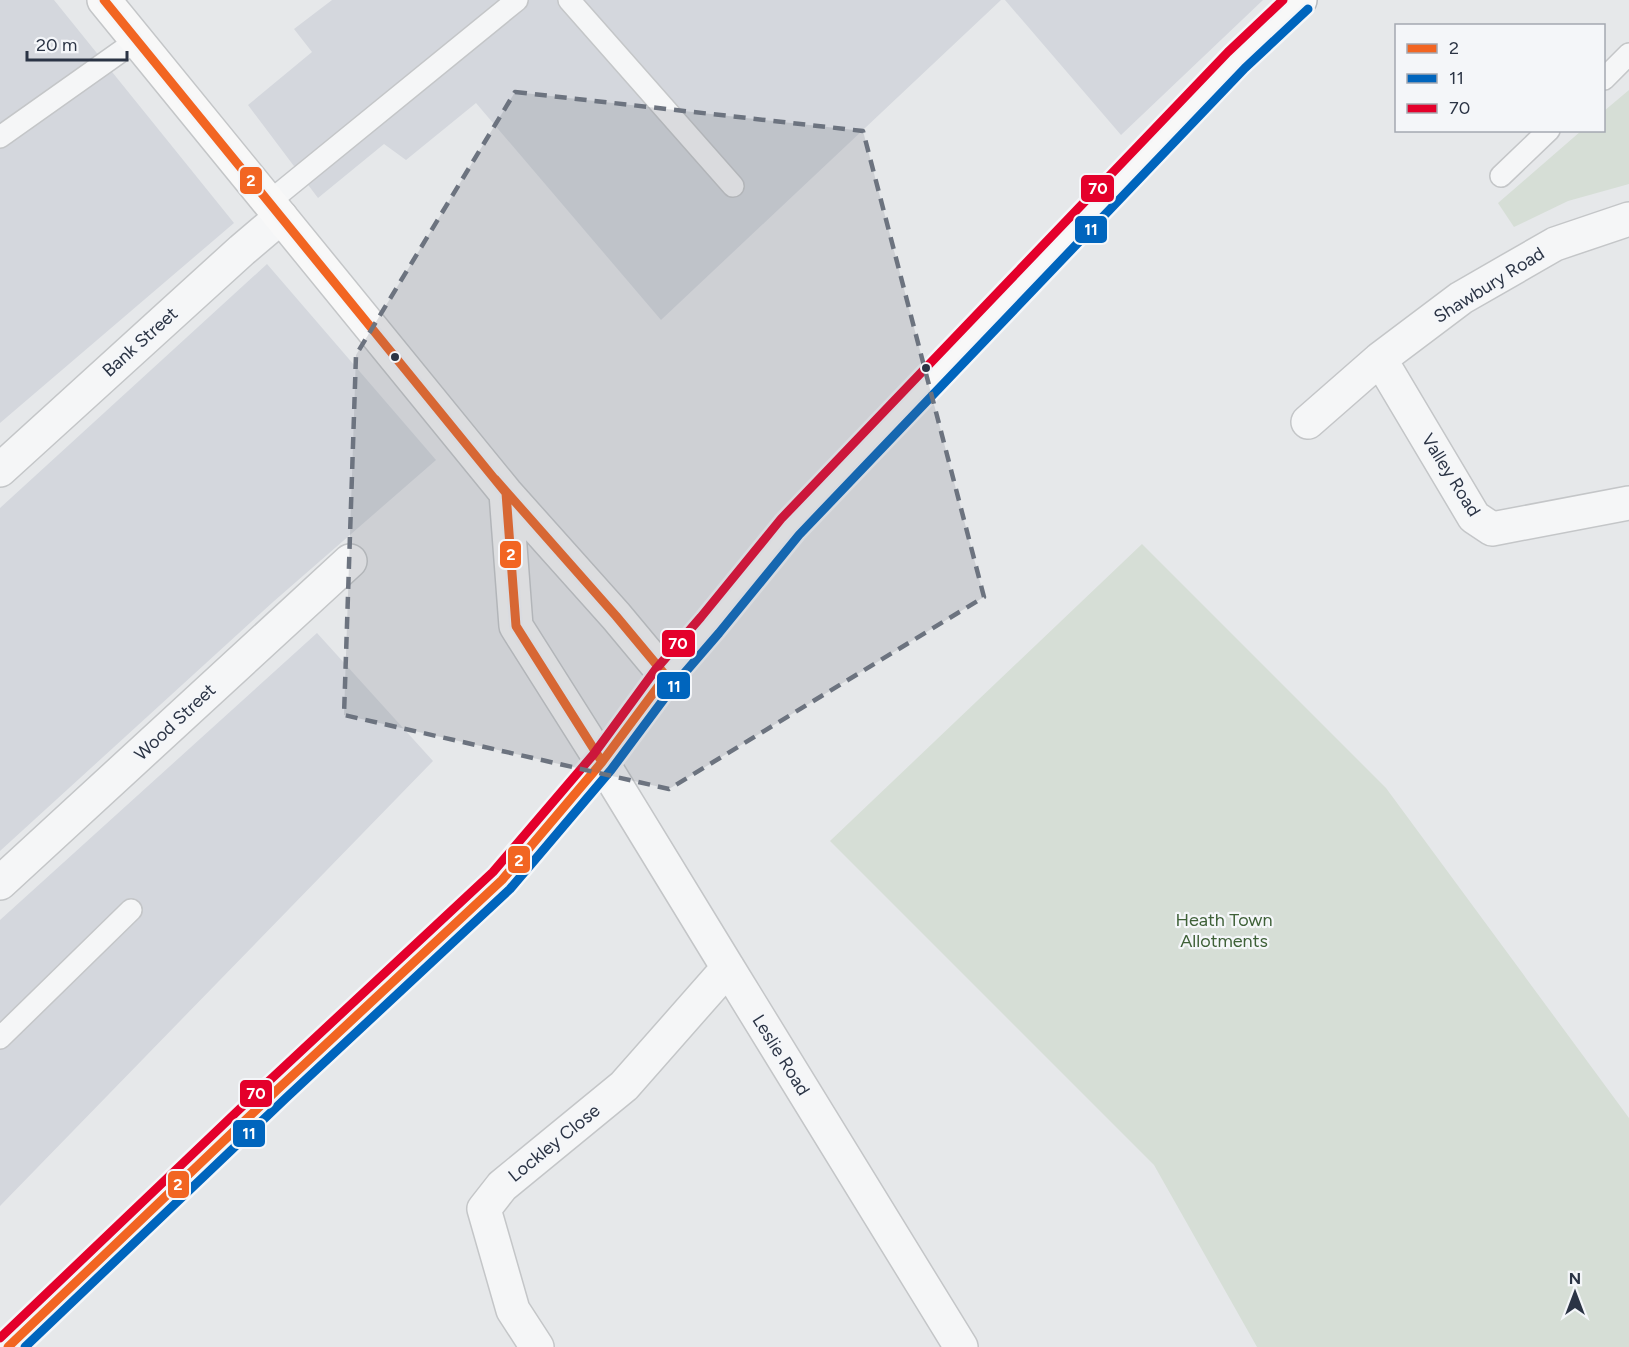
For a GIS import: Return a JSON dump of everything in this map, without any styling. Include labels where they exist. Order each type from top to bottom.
[{"type":"main road","points":[[104,0],[506,493],[616,616],[666,676]]},
{"type":"main road","points":[[8,1347],[278,1089],[502,880],[602,762],[666,676],[710,626],[790,527],[1237,60],[1300,0]]},
{"type":"main road","points":[[506,493],[516,626],[602,762]]},
{"type":"street","name":"Bank Street","points":[[0,470],[242,250],[275,209]]},
{"type":"street","name":"Shawbury Road","points":[[1308,422],[1380,359],[1461,298],[1555,244],[1629,219]]},
{"type":"street","name":"Valley Road","points":[[1380,359],[1474,517],[1492,529],[1629,503]]},
{"type":"street","name":"Wood Street","points":[[0,883],[350,561]]},
{"type":"street","name":"Leslie Road","points":[[602,762],[961,1347]]},
{"type":"street","name":"Lockley Close","points":[[537,1347],[513,1310],[484,1209],[502,1186],[624,1086],[728,968]]},
{"type":"street","points":[[0,1339],[8,1347]]},
{"type":"lane","points":[[275,209],[517,0]]},
{"type":"lane","points":[[569,0],[733,186]]},
{"type":"lane","points":[[0,137],[137,40]]},
{"type":"lane","points":[[1605,78],[1629,54]]},
{"type":"lane","points":[[1501,176],[1547,132]]},
{"type":"lane","points":[[0,1038],[131,910]]},
{"type":"highlighted area","points":[[515,92],[863,131],[984,597],[669,789],[344,715],[356,355]]},
{"type":"shaded area","points":[[0,0],[54,0],[234,223],[0,423]]},
{"type":"shaded area","points":[[332,0],[1001,0],[661,320],[476,103],[406,160],[384,144],[318,198],[248,105],[312,52],[294,29]]},
{"type":"shaded area","points":[[1005,0],[1263,0],[1121,135]]},
{"type":"shaded area","points":[[267,264],[436,460],[273,602],[0,851],[0,508]]},
{"type":"shaded area","points":[[317,633],[433,761],[0,1206],[0,920]]},
{"type":"green space","points":[[1629,90],[1629,184],[1568,201],[1514,227],[1498,203],[1580,132],[1605,132],[1605,110]]},
{"type":"green space","name":"Heath Town Allotments","points":[[1142,544],[1386,788],[1629,1118],[1629,1347],[1257,1347],[1154,1165],[830,841]]},
{"type":"transit line","name":"2","points":[[104,0],[506,493],[516,626],[602,762]]},
{"type":"transit line","name":"70","points":[[0,1338],[270,1080],[493,872],[593,755],[656,669],[781,519],[1228,52],[1283,0]]},
{"type":"transit line","name":"11","points":[[25,1347],[286,1098],[510,889],[611,770],[675,684],[799,535],[1245,68],[1308,9]]},
{"type":"transit line","name":"2","points":[[495,479],[666,676]]},
{"type":"transit line","name":"2","points":[[8,1347],[278,1089],[502,880],[602,762],[666,676]]}]
